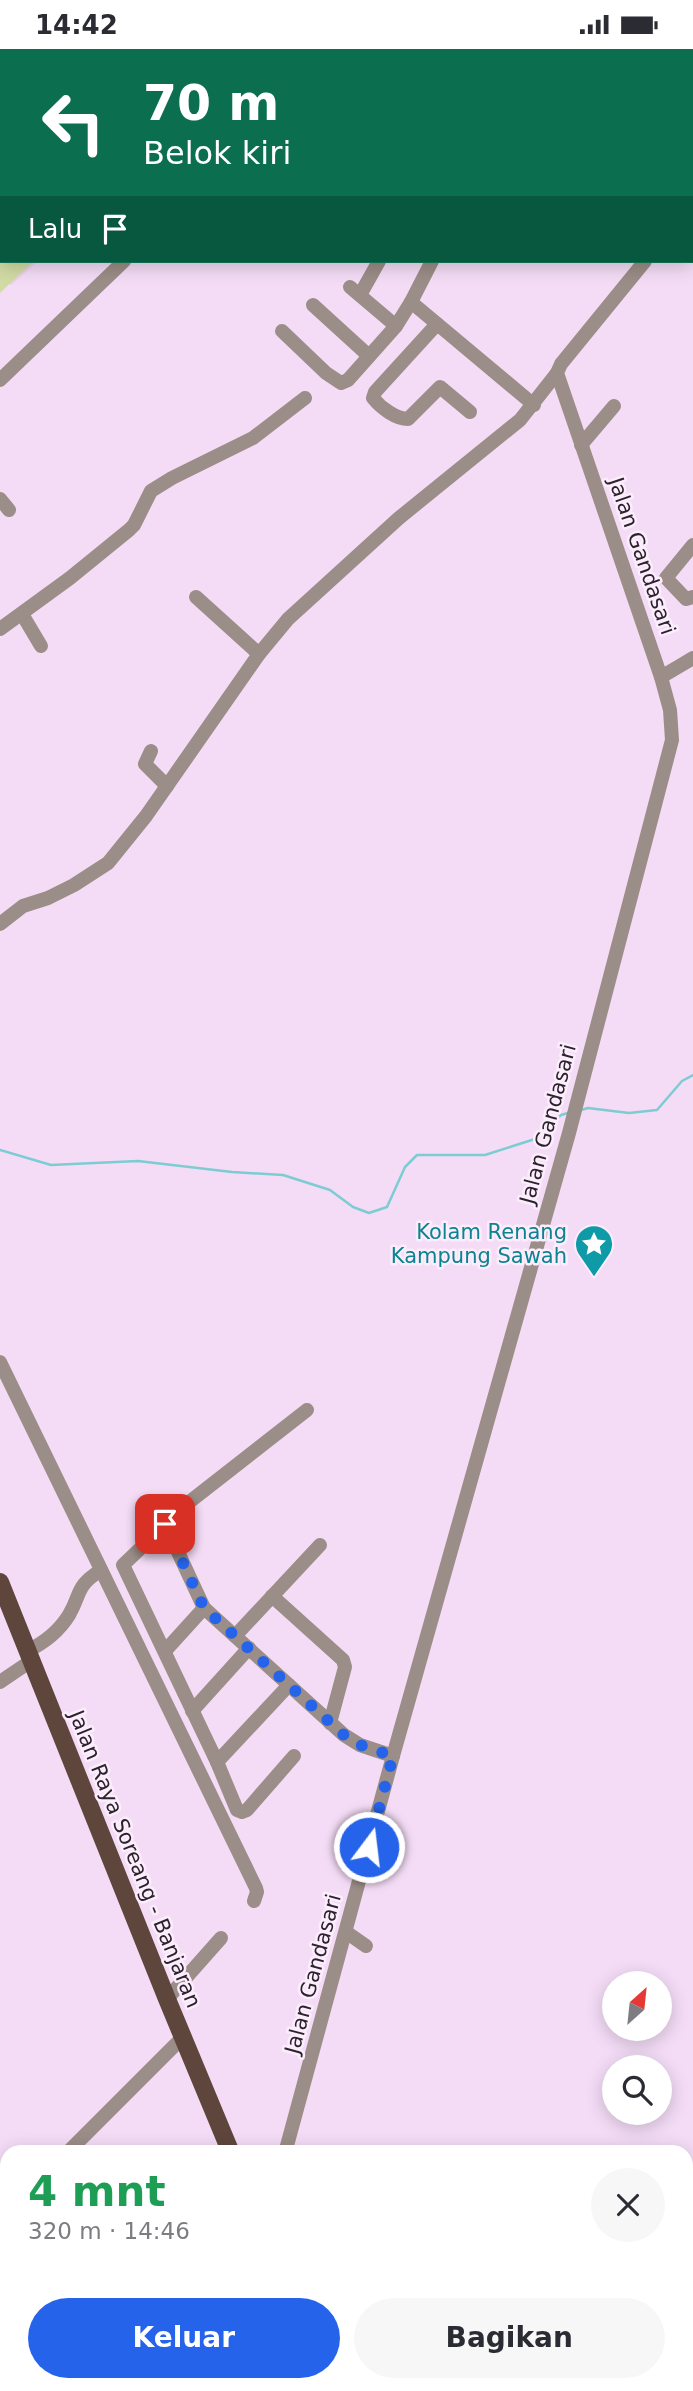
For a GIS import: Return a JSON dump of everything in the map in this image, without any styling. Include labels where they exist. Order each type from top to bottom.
[{"type":"main road","name":"Jalan Raya Soreang - Banjaran","points":[[0,1582],[167,1999],[230,2145]]},
{"type":"street","points":[[0,380],[122,263]]},
{"type":"street","points":[[377,263],[355,291],[396,326]]},
{"type":"street","points":[[282,331],[318,366],[341,383],[348,380],[396,326],[431,263]]},
{"type":"street","points":[[0,924],[23,906],[48,898],[101,869],[167,786],[259,654],[296,610],[400,518],[510,429],[534,405],[558,373],[561,364],[643,263]]},
{"type":"street","points":[[411,302],[534,405]]},
{"type":"street","points":[[313,305],[369,356]]},
{"type":"street","points":[[437,324],[375,392],[373,398],[377,404],[395,416],[408,419],[440,387],[470,412]]},
{"type":"street","name":"Jalan Gandasari","points":[[284,2145],[346,1932],[569,1133],[672,740],[670,710],[661,677],[558,373]]},
{"type":"street","points":[[0,629],[129,530],[151,491],[254,437],[306,398]]},
{"type":"street","points":[[581,445],[614,405]]},
{"type":"street","points":[[693,545],[666,578],[686,599],[693,597]]},
{"type":"street","points":[[196,597],[259,654]]},
{"type":"street","points":[[22,614],[41,646]]},
{"type":"street","points":[[661,677],[693,658]]},
{"type":"street","points":[[150,751],[145,764],[167,786]]},
{"type":"street","points":[[0,1362],[256,1888],[254,1901]]},
{"type":"street","points":[[294,1756],[247,1810],[237,1810],[217,1762],[123,1565],[188,1503],[307,1410]]},
{"type":"street","points":[[165,1524],[204,1608],[330,1723],[360,1745],[393,1756]]},
{"type":"street","points":[[235,1636],[320,1545]]},
{"type":"street","points":[[0,1682],[49,1639],[69,1616],[79,1588],[101,1570]]},
{"type":"street","points":[[272,1596],[343,1660],[345,1667],[330,1723]]},
{"type":"street","points":[[165,1651],[204,1608]]},
{"type":"street","points":[[192,1711],[248,1648]]},
{"type":"street","points":[[217,1762],[289,1685]]},
{"type":"street","points":[[341,1852],[363,1869]]},
{"type":"street","points":[[346,1932],[366,1946]]},
{"type":"street","points":[[167,1999],[222,1938]]},
{"type":"street","points":[[75,2145],[183,2037]]},
{"type":"shaded area","points":[[0,263],[36,263],[11,285],[0,273]]},
{"type":"green space","points":[[0,263],[32,263],[0,293]]},
{"type":"waterway","points":[[581,1110],[588,1108],[629,1113],[657,1110],[682,1081],[693,1075]]},
{"type":"waterway","points":[[0,1150],[51,1165],[138,1161],[283,1175],[330,1190],[353,1207],[369,1213],[387,1207],[405,1167],[417,1155],[485,1155],[535,1139],[561,1115],[568,1113]]},
{"type":"place","name":"Kolam Renang Kampung Sawah","points":[[594,1278]]},
{"type":"route","points":[[165,1524],[204,1608],[344,1735],[360,1745],[393,1756],[369,1847]]}]
